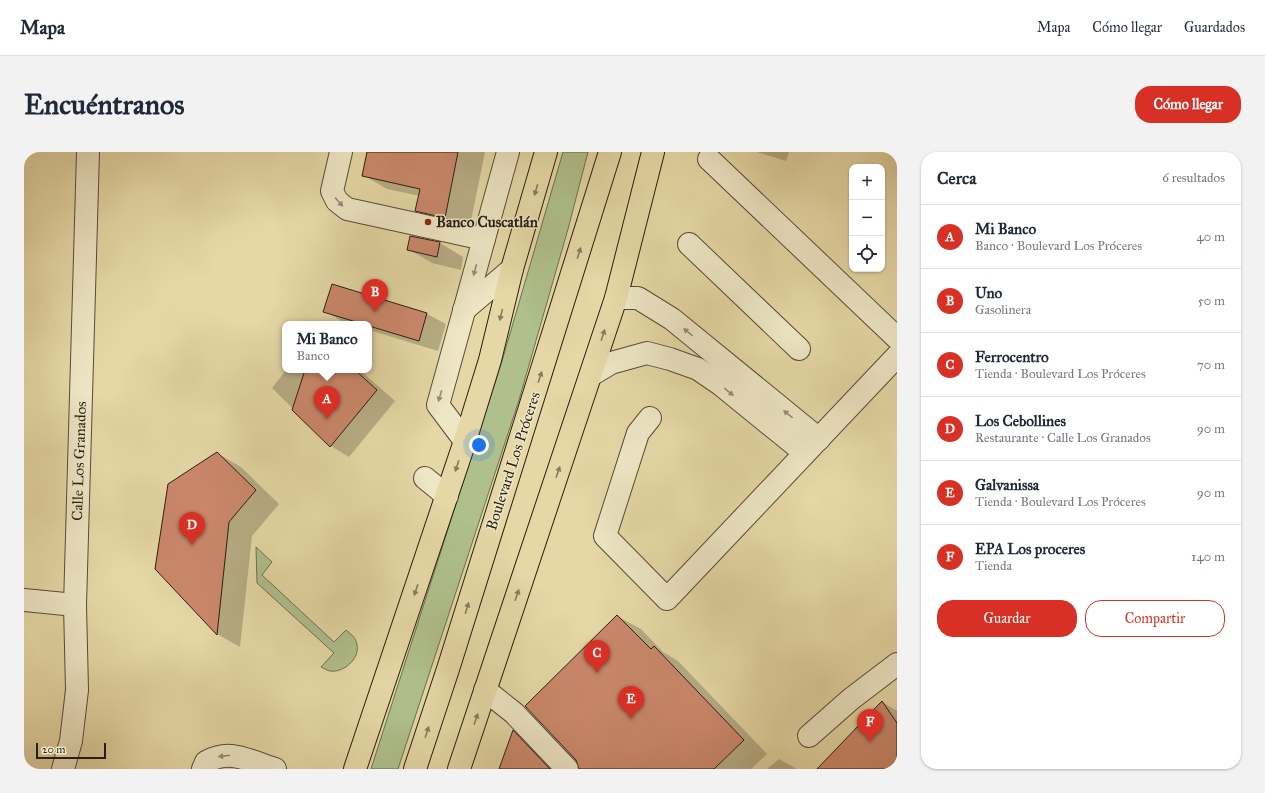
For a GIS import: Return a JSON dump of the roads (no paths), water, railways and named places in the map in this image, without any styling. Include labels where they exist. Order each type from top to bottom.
[{"type":"highway","points":[[355,769],[465,441],[490,360],[512,269],[546,152]]},
{"type":"highway","name":"Boulevard Los Próceres","points":[[415,769],[449,666],[610,152]]},
{"type":"highway","points":[[459,769],[616,298],[653,152]]},
{"type":"street","name":"Calle Los Granados","points":[[63,769],[71,742],[77,690],[75,605],[88,152]]},
{"type":"street","points":[[341,152],[332,191],[337,201],[346,209],[484,239]]},
{"type":"street","points":[[465,441],[438,405],[508,152]]},
{"type":"street","points":[[709,159],[897,338]]},
{"type":"street","points":[[689,244],[799,349]]},
{"type":"street","points":[[464,310],[512,269]]},
{"type":"street","points":[[616,298],[638,298],[672,319],[812,446]]},
{"type":"street","points":[[591,374],[611,363],[647,353],[677,361],[698,369],[812,446]]},
{"type":"street","points":[[650,418],[638,433],[605,536],[667,600],[897,356]]},
{"type":"street","points":[[425,478],[447,496]]},
{"type":"street","points":[[24,600],[75,605]]},
{"type":"street","points":[[809,736],[851,699],[897,664]]},
{"type":"street","points":[[485,690],[514,713],[567,769]]},
{"type":"street","points":[[203,769],[206,762],[216,757],[232,755],[275,769]]},
{"type":"place","name":"Banco Cuscatlán","points":[[428,222]]},
{"type":"place","name":"Uno","points":[[375,312]]},
{"type":"place","name":"Mi Banco","points":[[327,419]]},
{"type":"place","name":"Los Cebollines","points":[[192,545]]},
{"type":"place","name":"Ferrocentro","points":[[597,673]]},
{"type":"place","name":"Galvanissa","points":[[631,719]]},
{"type":"place","name":"EPA Los proceres","points":[[870,742]]}]
